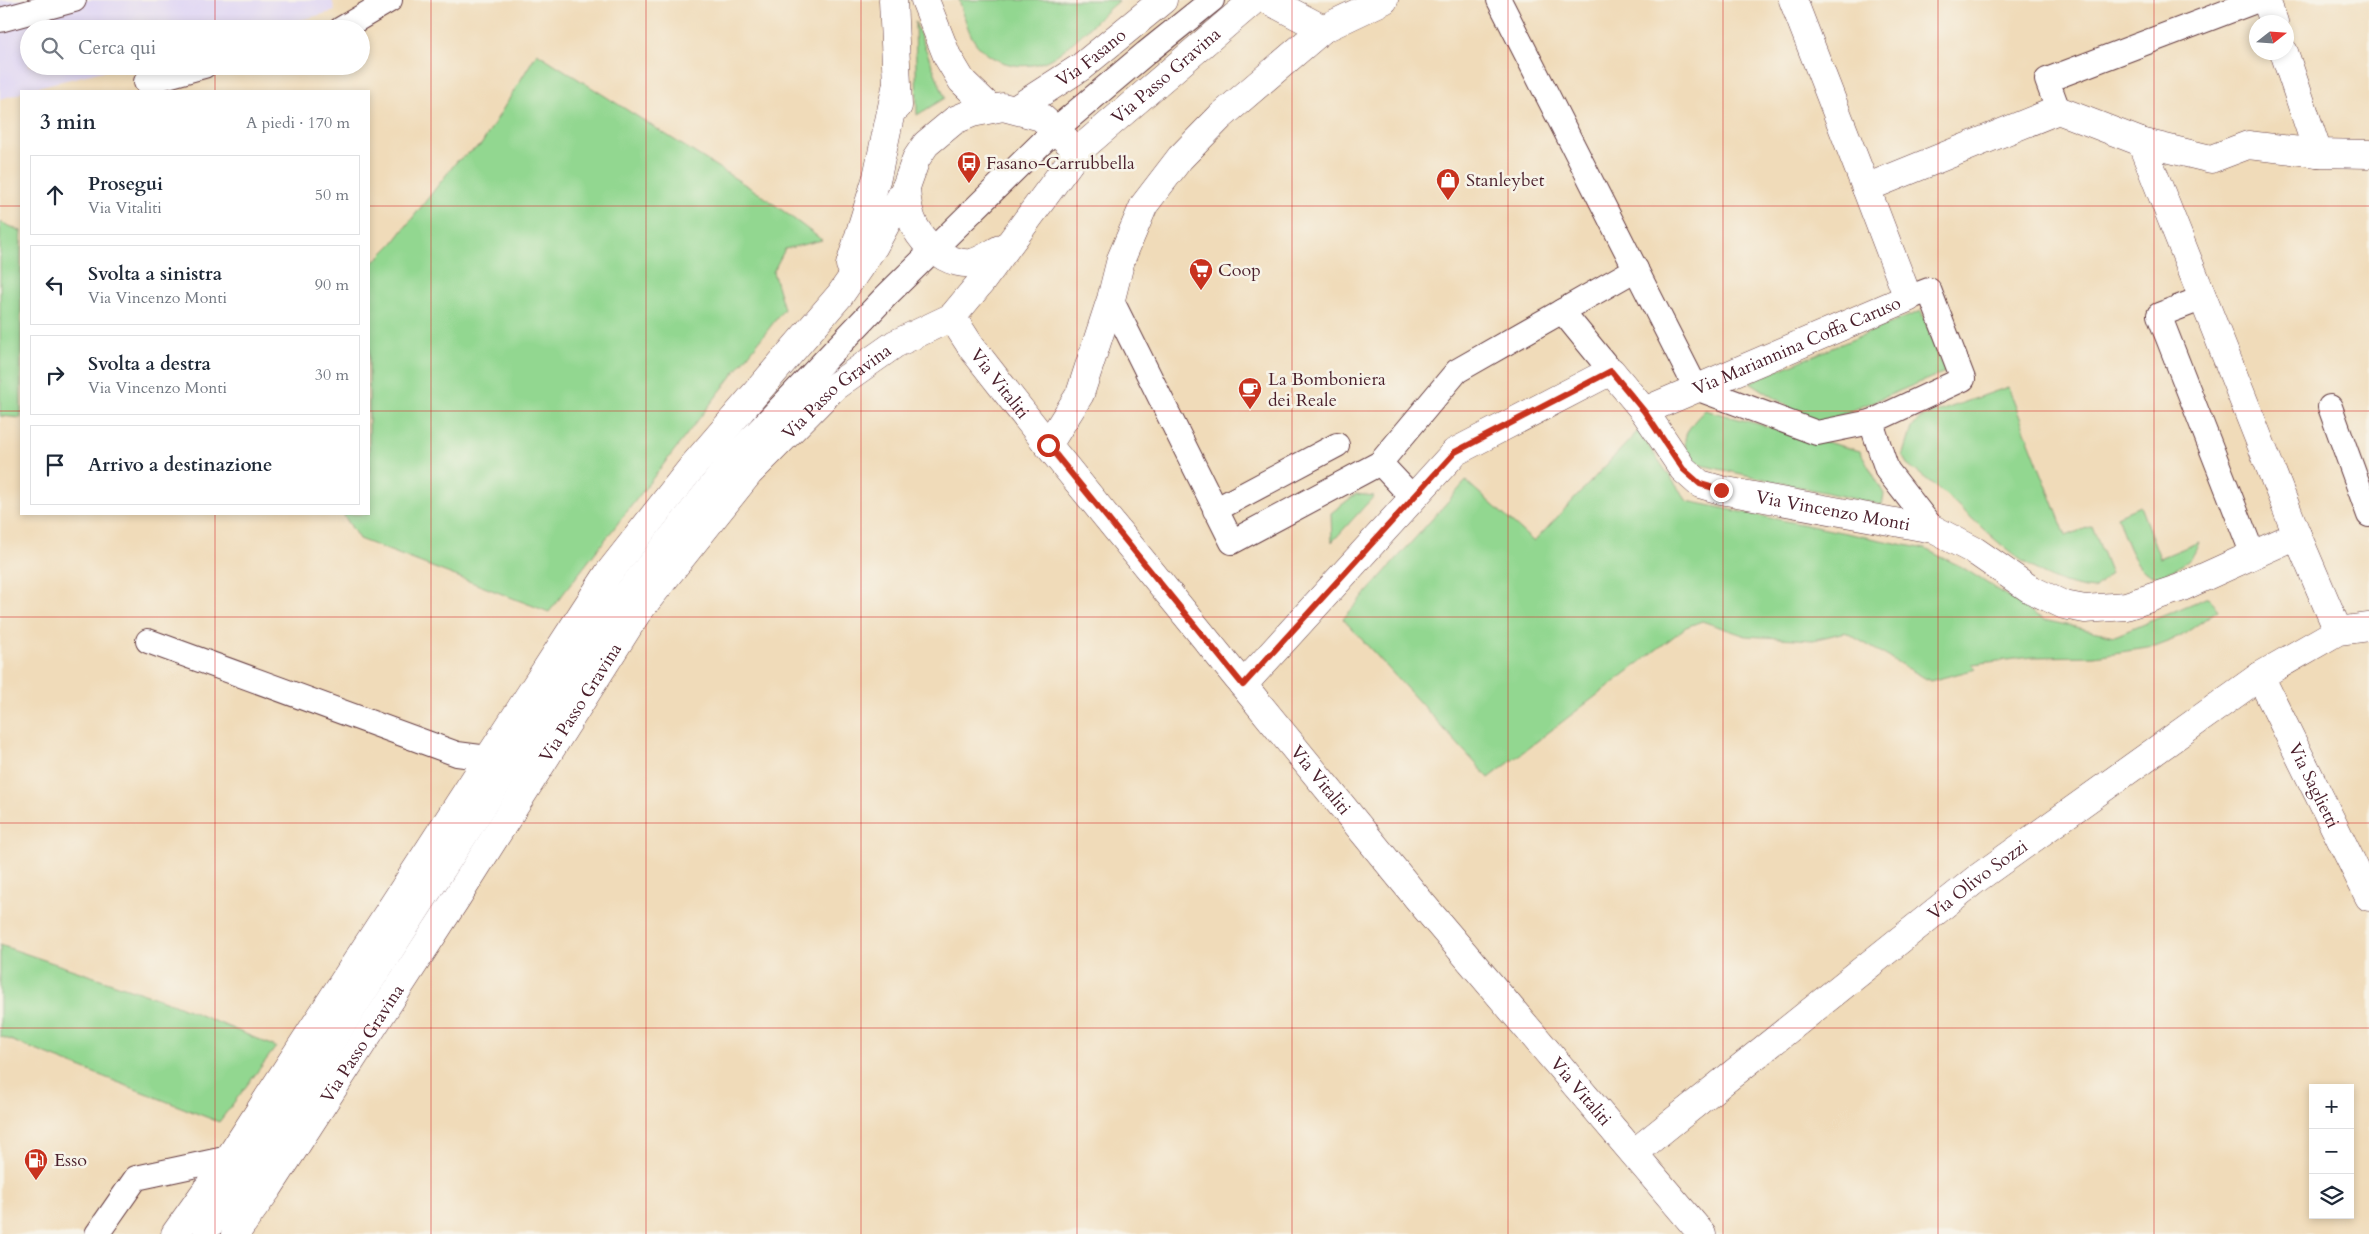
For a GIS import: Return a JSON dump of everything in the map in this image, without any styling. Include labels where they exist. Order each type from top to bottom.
[{"type":"street","points":[[893,0],[896,88],[907,182],[906,204],[911,220],[919,236],[934,251],[952,261],[970,263],[1007,245]]},
{"type":"street","points":[[925,0],[952,64],[962,81],[1003,109],[1041,118],[1056,129],[1078,152]]},
{"type":"street","name":"Via Fasano","points":[[840,295],[874,246],[926,144],[939,131],[963,116],[1003,109],[1081,67],[1163,0]]},
{"type":"street","name":"Via Passo Gravina","points":[[235,1234],[269,1187],[637,613],[749,474],[834,387],[895,344],[952,317],[982,281],[1078,152],[1254,0]]},
{"type":"street","points":[[1268,0],[1323,29]]},
{"type":"street","points":[[1048,445],[1080,394],[1111,299],[1121,259],[1144,206],[1180,158],[1220,117],[1323,29],[1384,0]]},
{"type":"street","name":"Via Mariannina Coffa Caruso","points":[[1644,411],[1908,298],[1792,0]]},
{"type":"street","points":[[2266,0],[2271,15]]},
{"type":"street","points":[[2287,60],[2318,153]]},
{"type":"street","points":[[176,1234],[230,1158],[608,574],[693,466],[840,295],[877,177],[896,88]]},
{"type":"street","points":[[1866,188],[2058,110],[2141,142],[2211,159],[2248,145],[2318,153],[2369,154]]},
{"type":"street","points":[[2141,142],[2297,536],[2338,631],[2369,627]]},
{"type":"street","name":"Via Vitaliti","points":[[952,317],[972,348],[1048,445],[1243,685],[1423,905],[1702,1234]]},
{"type":"street","points":[[1243,685],[1455,452],[1611,371]]},
{"type":"street","name":"Via Vincenzo Monti","points":[[1611,371],[1644,411],[1683,469],[1700,484],[1721,490],[1933,529],[1975,551],[2030,589],[2064,605],[2084,609],[2126,606],[2180,588],[2297,536]]},
{"type":"street","name":"Via Olivo Sozzi","points":[[1634,1152],[1975,880],[2260,676],[2338,631]]},
{"type":"street","name":"Via Saglietti","points":[[2260,676],[2369,897]]},
{"type":"lane","points":[[0,20],[46,4],[74,0]]},
{"type":"lane","points":[[356,20],[390,0]]},
{"type":"lane","points":[[205,1234],[256,1162],[605,620],[734,456],[886,296],[934,251],[1056,129],[1212,0]]},
{"type":"lane","points":[[1499,0],[1696,388],[1817,434],[1871,422],[1964,379],[1929,290],[1908,298]]},
{"type":"lane","points":[[2058,110],[2047,80],[2258,0]]},
{"type":"lane","points":[[146,82],[171,75]]},
{"type":"lane","points":[[1111,299],[1232,542],[1380,463],[1457,371],[1636,269]]},
{"type":"lane","points":[[2203,298],[2159,315],[2253,555]]},
{"type":"lane","points":[[1562,311],[1611,371]]},
{"type":"lane","points":[[2330,407],[2369,515]]},
{"type":"lane","points":[[1871,422],[1887,470],[1933,529]]},
{"type":"lane","points":[[1215,510],[1338,445]]},
{"type":"lane","points":[[1380,463],[1413,498]]},
{"type":"lane","points":[[148,641],[457,754],[488,758]]},
{"type":"lane","points":[[96,1234],[136,1178],[230,1158]]},
{"type":"shaded area","points":[[0,0],[332,0],[335,11],[300,20],[20,20],[20,75],[86,75],[20,90],[20,93],[0,99]]},
{"type":"green space","points":[[959,0],[1119,0],[1074,41],[1049,60],[1038,64],[1017,65],[996,59],[978,46],[969,30]]},
{"type":"green space","points":[[915,22],[945,98],[917,115]]},
{"type":"green space","points":[[537,53],[763,196],[822,240],[785,249],[773,272],[784,309],[549,612],[359,539],[344,515],[370,515],[370,266],[393,243],[457,161],[481,145]]},
{"type":"green space","points":[[0,222],[20,231],[20,418],[0,416]]},
{"type":"green space","points":[[1921,311],[1945,372],[1817,425],[1750,382]]},
{"type":"green space","points":[[2008,387],[2066,536],[2092,526],[2111,574],[2094,589],[2072,585],[2051,578],[2013,554],[1946,495],[1907,464],[1903,457],[1912,428],[1920,418]]},
{"type":"green space","points":[[1705,410],[1860,451],[1884,494],[1882,505],[1701,465],[1687,451],[1685,438],[1692,424]]},
{"type":"green space","points":[[1638,431],[1687,501],[1925,549],[1962,567],[2044,620],[2115,636],[2208,597],[2218,610],[2180,637],[2154,647],[2094,656],[2032,657],[1972,664],[1976,669],[1930,681],[1845,632],[1813,640],[1746,636],[1702,621],[1686,627],[1489,778],[1343,619],[1466,481],[1534,542]]},
{"type":"green space","points":[[1356,494],[1374,496],[1332,542],[1331,513]]},
{"type":"green space","points":[[2140,506],[2160,558],[2199,542],[2189,560],[2159,576],[2151,575],[2144,571],[2132,554],[2117,516]]},
{"type":"green space","points":[[0,945],[174,1004],[276,1047],[219,1122],[0,1036]]},
{"type":"place","name":"Fasano-Carrubbella","points":[[969,184]]},
{"type":"place","name":"Stanleybet","points":[[1448,201]]},
{"type":"place","name":"Coop","points":[[1201,291]]},
{"type":"place","name":"La Bomboniera dei Reale","points":[[1250,410]]},
{"type":"place","name":"Esso","points":[[36,1181]]},
{"type":"route","points":[[1048,445],[1243,685],[1455,452],[1611,371],[1644,411],[1683,469],[1700,484],[1721,490]]}]
